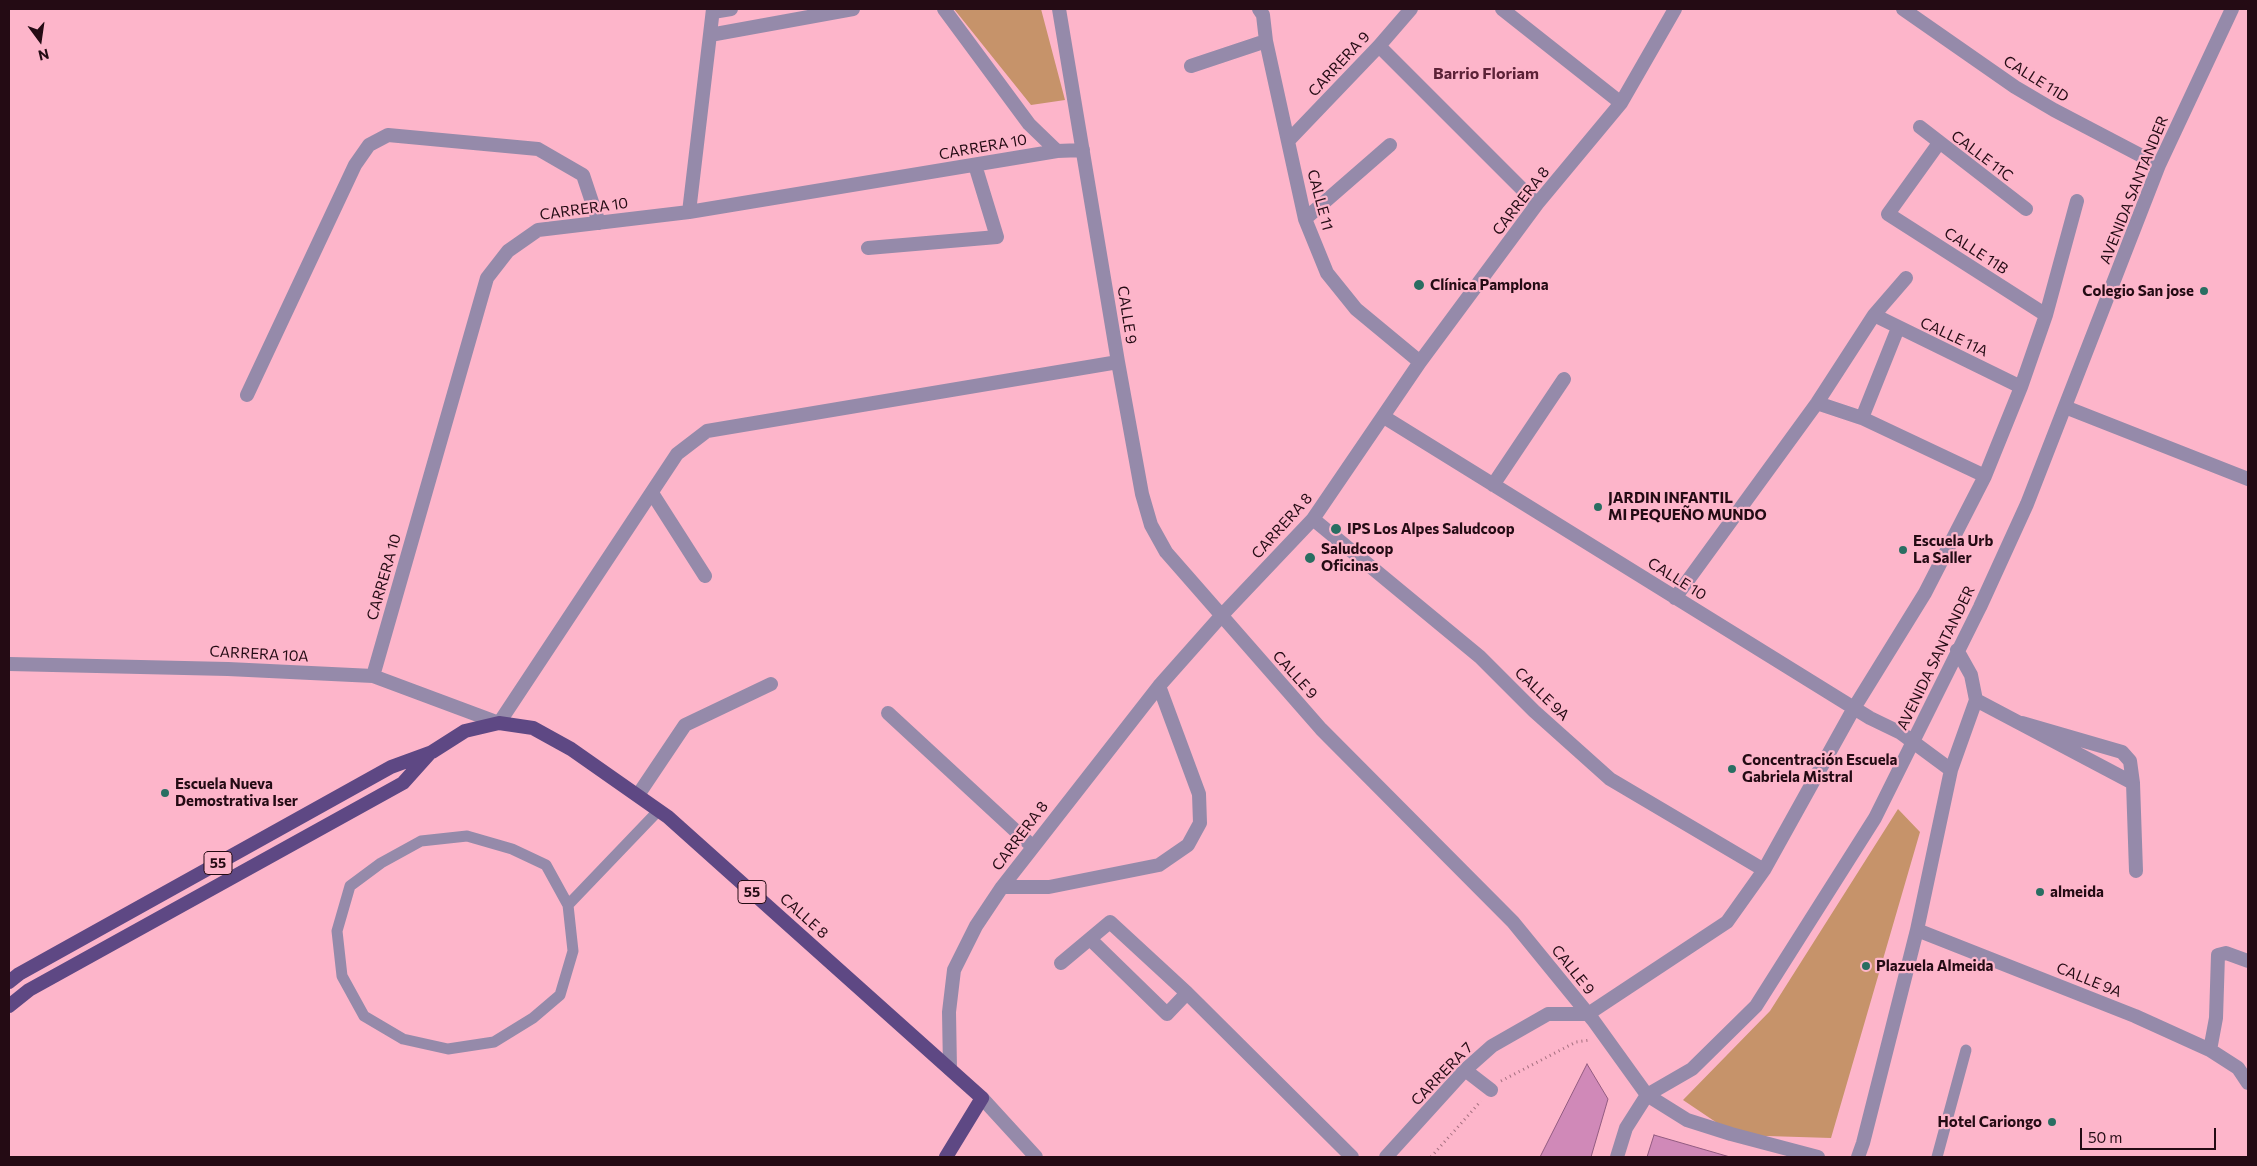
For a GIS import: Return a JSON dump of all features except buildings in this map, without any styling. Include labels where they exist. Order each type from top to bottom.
[{"type":"highway","name":"55","points":[[9,982],[19,974],[391,767],[432,752],[466,731],[499,723]]},
{"type":"highway","name":"CALLE 8","points":[[499,723],[533,728],[571,749],[659,810],[982,1098]]},
{"type":"highway","name":"55","points":[[9,1006],[30,990],[403,782],[432,752]]},
{"type":"highway","points":[[946,1157],[982,1098]]},
{"type":"street","points":[[689,212],[713,10],[732,9]]},
{"type":"street","points":[[710,35],[853,9]]},
{"type":"street","points":[[944,9],[1029,124],[1057,151]]},
{"type":"street","name":"CALLE 9","points":[[1059,9],[1142,494],[1151,525],[1166,552],[1321,729],[1513,922],[1591,1017],[1647,1095],[1687,1120],[1731,1134],[1818,1157]]},
{"type":"street","name":"CARRERA 9","points":[[1289,140],[1379,46],[1411,9]]},
{"type":"street","points":[[1502,9],[1621,103]]},
{"type":"street","name":"CARRERA 8","points":[[950,1070],[949,1012],[954,970],[976,926],[1002,887],[1032,846],[1159,686],[1222,615],[1313,519],[1384,418],[1420,362],[1537,204],[1621,103],[1675,9]]},
{"type":"street","name":"AVENIDA SANTANDER","points":[[1647,1095],[1692,1069],[1756,1006],[1875,818],[1980,607],[2027,504],[2160,165],[2232,9]]},
{"type":"street","name":"CALLE 11","points":[[1264,11],[1266,42],[1305,219],[1327,273],[1356,309],[1420,362]]},
{"type":"street","name":"CALLE 11D","points":[[1911,11],[2015,87],[2054,110],[2160,165]]},
{"type":"street","points":[[1191,66],[1266,42]]},
{"type":"street","points":[[1379,46],[1537,204]]},
{"type":"street","name":"CALLE 11C","points":[[1920,127],[2026,209]]},
{"type":"street","points":[[247,395],[355,164],[369,145],[388,135],[538,149],[583,175],[599,223]]},
{"type":"street","name":"CALLE 11B","points":[[1939,143],[1888,214],[2046,315]]},
{"type":"street","points":[[1305,219],[1390,145]]},
{"type":"street","name":"CARRERA 10","points":[[372,676],[487,278],[508,251],[538,230],[689,212],[1057,151],[1083,150]]},
{"type":"street","points":[[868,248],[997,237],[975,165]]},
{"type":"street","points":[[1591,1017],[1727,922],[1764,870],[1854,708],[1926,593],[1985,476],[2021,387],[2046,315],[2077,201]]},
{"type":"street","points":[[1675,598],[1816,403],[1874,315],[1906,278]]},
{"type":"street","name":"CALLE 11A","points":[[1874,315],[2021,387]]},
{"type":"street","points":[[1862,418],[1898,328]]},
{"type":"street","points":[[499,723],[677,454],[707,431],[1118,362]]},
{"type":"street","points":[[1493,485],[1564,379]]},
{"type":"street","points":[[1816,403],[1862,418],[1985,476]]},
{"type":"street","points":[[2065,407],[2248,479]]},
{"type":"street","name":"CALLE 10","points":[[1384,418],[1870,718],[1901,733],[1951,770]]},
{"type":"street","points":[[652,493],[705,576]]},
{"type":"street","name":"CALLE 9A","points":[[1313,519],[1480,657],[1534,711],[1610,779],[1764,870]]},
{"type":"street","points":[[1858,1157],[1917,930],[1951,770],[1976,700],[1971,675],[1957,650]]},
{"type":"street","name":"CARRERA 10A","points":[[9,664],[228,669],[372,676],[499,723]]},
{"type":"street","points":[[638,795],[685,726],[771,684]]},
{"type":"street","points":[[1002,887],[1049,887],[1159,866],[1188,845],[1200,823],[1199,794],[1159,686]]},
{"type":"street","points":[[1976,700],[2133,783]]},
{"type":"street","points":[[888,713],[1032,846]]},
{"type":"street","points":[[2022,723],[2122,752],[2130,761],[2133,783],[2136,871]]},
{"type":"street","points":[[1062,963],[1110,922],[1187,993],[1352,1157]]},
{"type":"street","name":"CALLE 9A","points":[[1917,930],[2135,1016],[2210,1050],[2238,1068],[2245,1078]]},
{"type":"street","points":[[1090,939],[1167,1014],[1187,993]]},
{"type":"street","points":[[2210,1050],[2216,1018],[2218,955],[2226,953],[2248,961]]},
{"type":"street","name":"CARRERA 7","points":[[1386,1157],[1478,1079],[1492,1046],[1548,1014],[1591,1017]]},
{"type":"street","points":[[1617,1157],[1626,1128],[1647,1095]]},
{"type":"street","name":"CALLE 8","points":[[982,1098],[1036,1157]]},
{"type":"lane","points":[[568,905],[546,865],[512,849],[467,836],[421,841],[381,863],[350,886],[337,930],[342,976],[364,1016],[403,1039],[448,1049],[494,1042],[533,1018],[560,995],[573,951],[568,905],[659,810]]},
{"type":"lane","points":[[1937,1157],[1966,1050]]},
{"type":"path","points":[[1431,1157],[1478,1079],[1503,1080],[1576,1042],[1604,1034]]},
{"type":"shaded area","points":[[954,9],[1041,9],[1065,100],[1031,105]]},
{"type":"shaded area","points":[[1898,809],[1920,832],[1831,1138],[1735,1135],[1683,1100],[1770,1011]]},
{"type":"place","name":"Clínica Pamplona","points":[[1419,285]]},
{"type":"place","name":"Colegio San jose","points":[[2204,291]]},
{"type":"place","name":"JARDIN INFANTIL MI PEQUEÑO MUNDO","points":[[1598,507]]},
{"type":"place","name":"IPS Los Alpes Saludcoop","points":[[1336,529]]},
{"type":"place","name":"Escuela Urb La Saller","points":[[1903,550]]},
{"type":"place","name":"Saludcoop Oficinas","points":[[1310,558]]},
{"type":"place","name":"Concentración Escuela Gabriela Mistral","points":[[1732,769]]},
{"type":"place","name":"Escuela Nueva Demostrativa Iser","points":[[165,793]]},
{"type":"place","name":"almeida","points":[[2040,892]]},
{"type":"place","name":"Plazuela Almeida","points":[[1866,966]]},
{"type":"place","name":"Hotel Cariongo","points":[[2052,1122]]},
{"type":"district","name":"Barrio Floriam","points":[[1486,74]]}]
